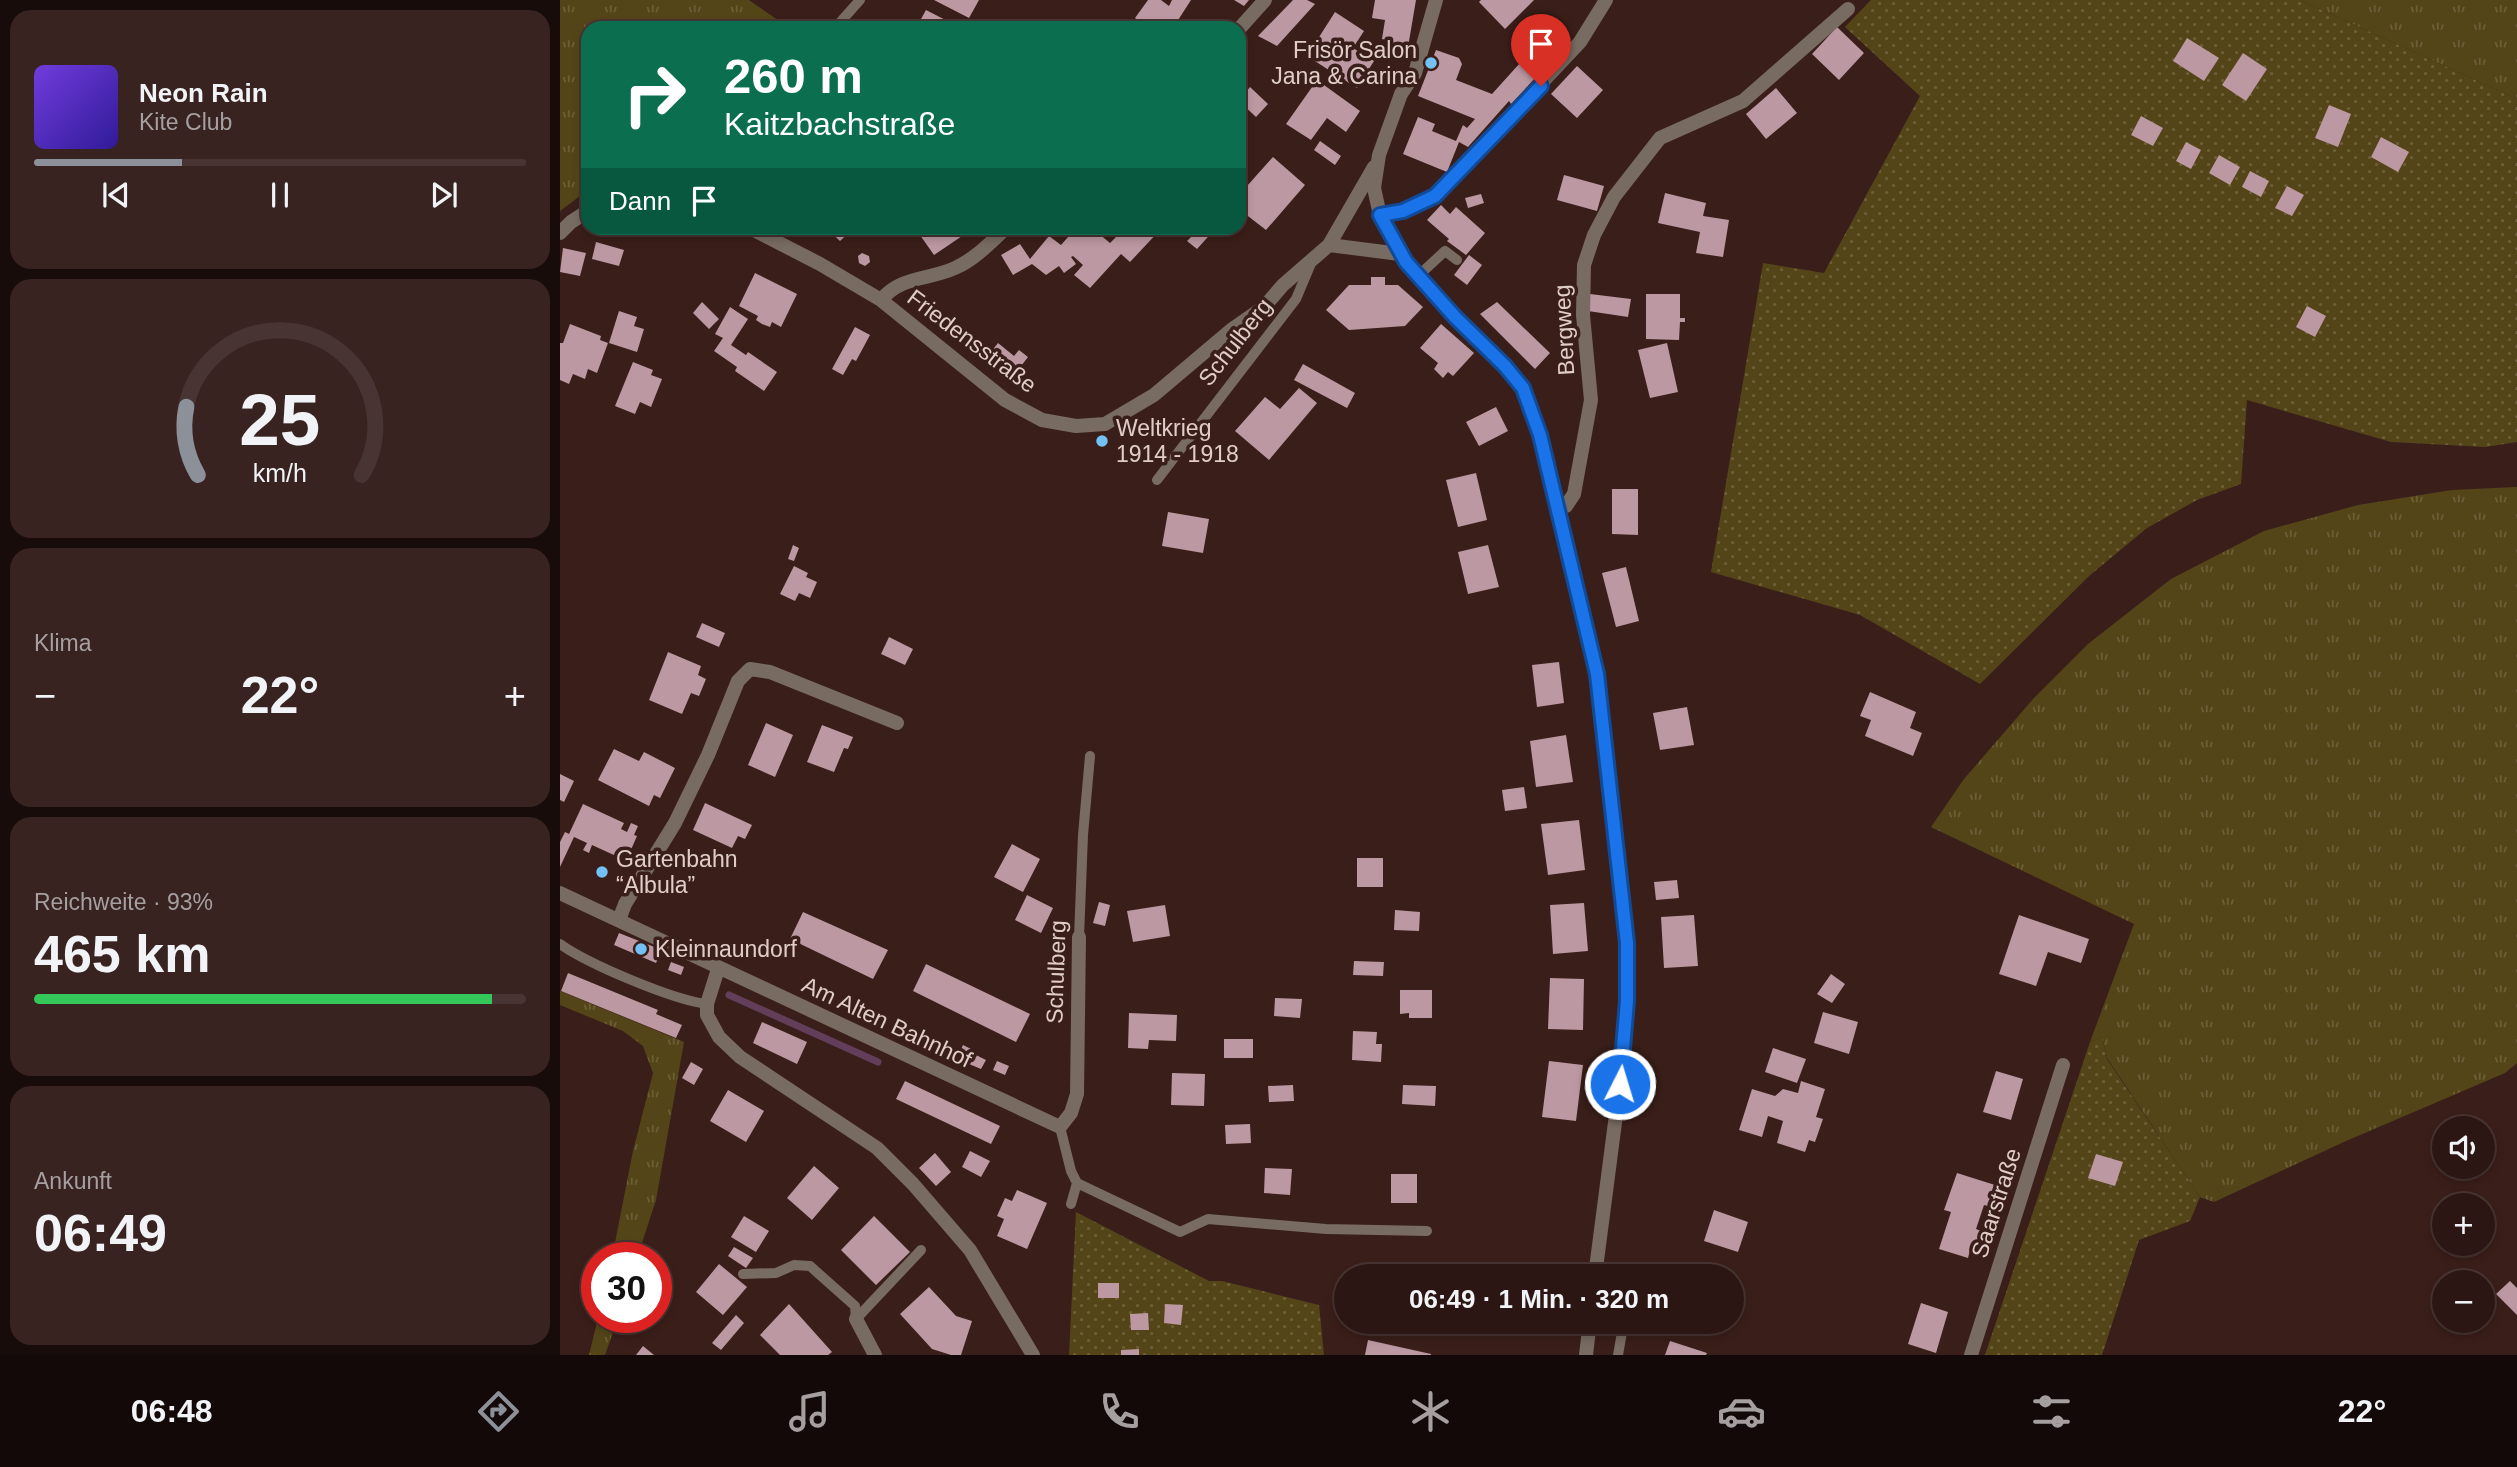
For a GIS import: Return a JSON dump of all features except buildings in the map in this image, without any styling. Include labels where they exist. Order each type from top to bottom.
[{"type":"street","points":[[1436,0],[1415,73],[1401,94],[1378,160],[1374,188],[1380,215],[1400,254],[1523,388],[1540,435],[1597,674],[1627,943],[1627,1001],[1620,1084],[1597,1264]]},
{"type":"street","points":[[1380,215],[1403,211],[1435,196],[1580,42],[1606,0]]},
{"type":"street","points":[[1246,21],[1263,1]]},
{"type":"street","name":"Bergweg","points":[[1557,508],[1566,506],[1574,494],[1591,400],[1583,315],[1584,265],[1594,235],[1614,197],[1660,138],[1743,101],[1848,9]]},
{"type":"street","name":"Friedensstraße","points":[[764,235],[820,264],[880,300],[1005,400],[1042,420],[1076,426],[1105,425],[1154,395],[1231,330],[1264,307],[1283,285],[1329,245],[1378,160]]},
{"type":"street","points":[[560,233],[581,215]]},
{"type":"street","points":[[880,300],[889,290],[904,282],[952,270],[972,259],[998,235]]},
{"type":"street","points":[[1329,245],[1400,254]]},
{"type":"street","points":[[619,920],[625,904],[675,823],[708,755],[738,681],[750,670],[770,672],[897,723]]},
{"type":"street","name":"Am Alten Bahnhof","points":[[560,893],[1060,1127]]},
{"type":"street","name":"Schulberg","points":[[1060,1127],[1071,1113],[1077,1094],[1079,937]]},
{"type":"street","points":[[718,969],[707,1004],[707,1015],[719,1037],[740,1057],[877,1148],[904,1175],[970,1250],[1033,1355]]},
{"type":"street","name":"Saarstraße","points":[[1971,1355],[2063,1065]]},
{"type":"street","points":[[856,1319],[875,1355]]},
{"type":"street","points":[[1586,1355],[1588,1334]]},
{"type":"lane","points":[[841,21],[860,0]]},
{"type":"lane","points":[[1418,276],[1445,251],[1457,260]]},
{"type":"lane","name":"Schulberg","points":[[1157,480],[1296,299],[1313,259]]},
{"type":"lane","name":"Schulberg","points":[[1079,937],[1083,835],[1090,757]]},
{"type":"lane","points":[[560,944],[575,954],[633,979],[691,1002],[707,1004]]},
{"type":"lane","points":[[1060,1127],[1065,1151],[1077,1182],[1071,1204]]},
{"type":"lane","points":[[1077,1182],[1180,1231],[1208,1219],[1326,1229],[1427,1231]]},
{"type":"lane","points":[[856,1319],[921,1251]]},
{"type":"lane","points":[[743,1274],[776,1273],[794,1265],[810,1266],[855,1306],[856,1319]]},
{"type":"lane","points":[[1618,1355],[1622,1334]]},
{"type":"green space","points":[[560,0],[749,0],[779,21],[581,21],[581,195],[560,211]]},
{"type":"green space","points":[[1871,0],[2300,0],[2517,99],[2517,442],[2485,447],[2391,442],[2247,400],[2241,484],[2197,500],[2147,528],[2089,576],[1980,684],[1860,615],[1711,572],[1763,263],[1824,273],[1920,96],[1845,27]]},
{"type":"green space","points":[[2300,0],[2517,0],[2517,99]]},
{"type":"green space","points":[[2517,487],[2517,1063],[2505,1073],[2346,1141],[2214,1202],[2200,1197],[2107,1058],[2102,1037],[2090,1042],[2134,924],[1931,827],[1964,779],[2034,698],[2088,644],[2171,579],[2264,531],[2358,505],[2452,490]]},
{"type":"green space","points":[[560,991],[684,1042],[656,1200],[642,1242],[615,1242],[633,1151],[653,1073],[643,1046],[623,1031],[560,1005]]},
{"type":"green space","points":[[2102,1037],[2107,1059],[2200,1197],[2190,1221],[2139,1240],[2102,1355],[1985,1355],[2090,1042]]},
{"type":"green space","points":[[1076,1212],[1209,1281],[1222,1281],[1319,1305],[1324,1355],[1069,1355]]},
{"type":"green space","points":[[594,1333],[613,1333],[605,1355],[589,1355]]},
{"type":"waterway","points":[[729,995],[878,1062]]},
{"type":"place","name":"Frisör Salon Jana & Carina","points":[[1431,63]]},
{"type":"place","name":"Weltkrieg 1914 - 1918","points":[[1102,441]]},
{"type":"place","name":"Gartenbahn “Albula”","points":[[602,872]]},
{"type":"place","name":"Kleinnaundorf","points":[[641,949]]},
{"type":"route","points":[[1541,86],[1435,196],[1403,211],[1380,215],[1406,262],[1523,388],[1540,435],[1597,674],[1627,943],[1627,1001],[1620,1084]]}]
